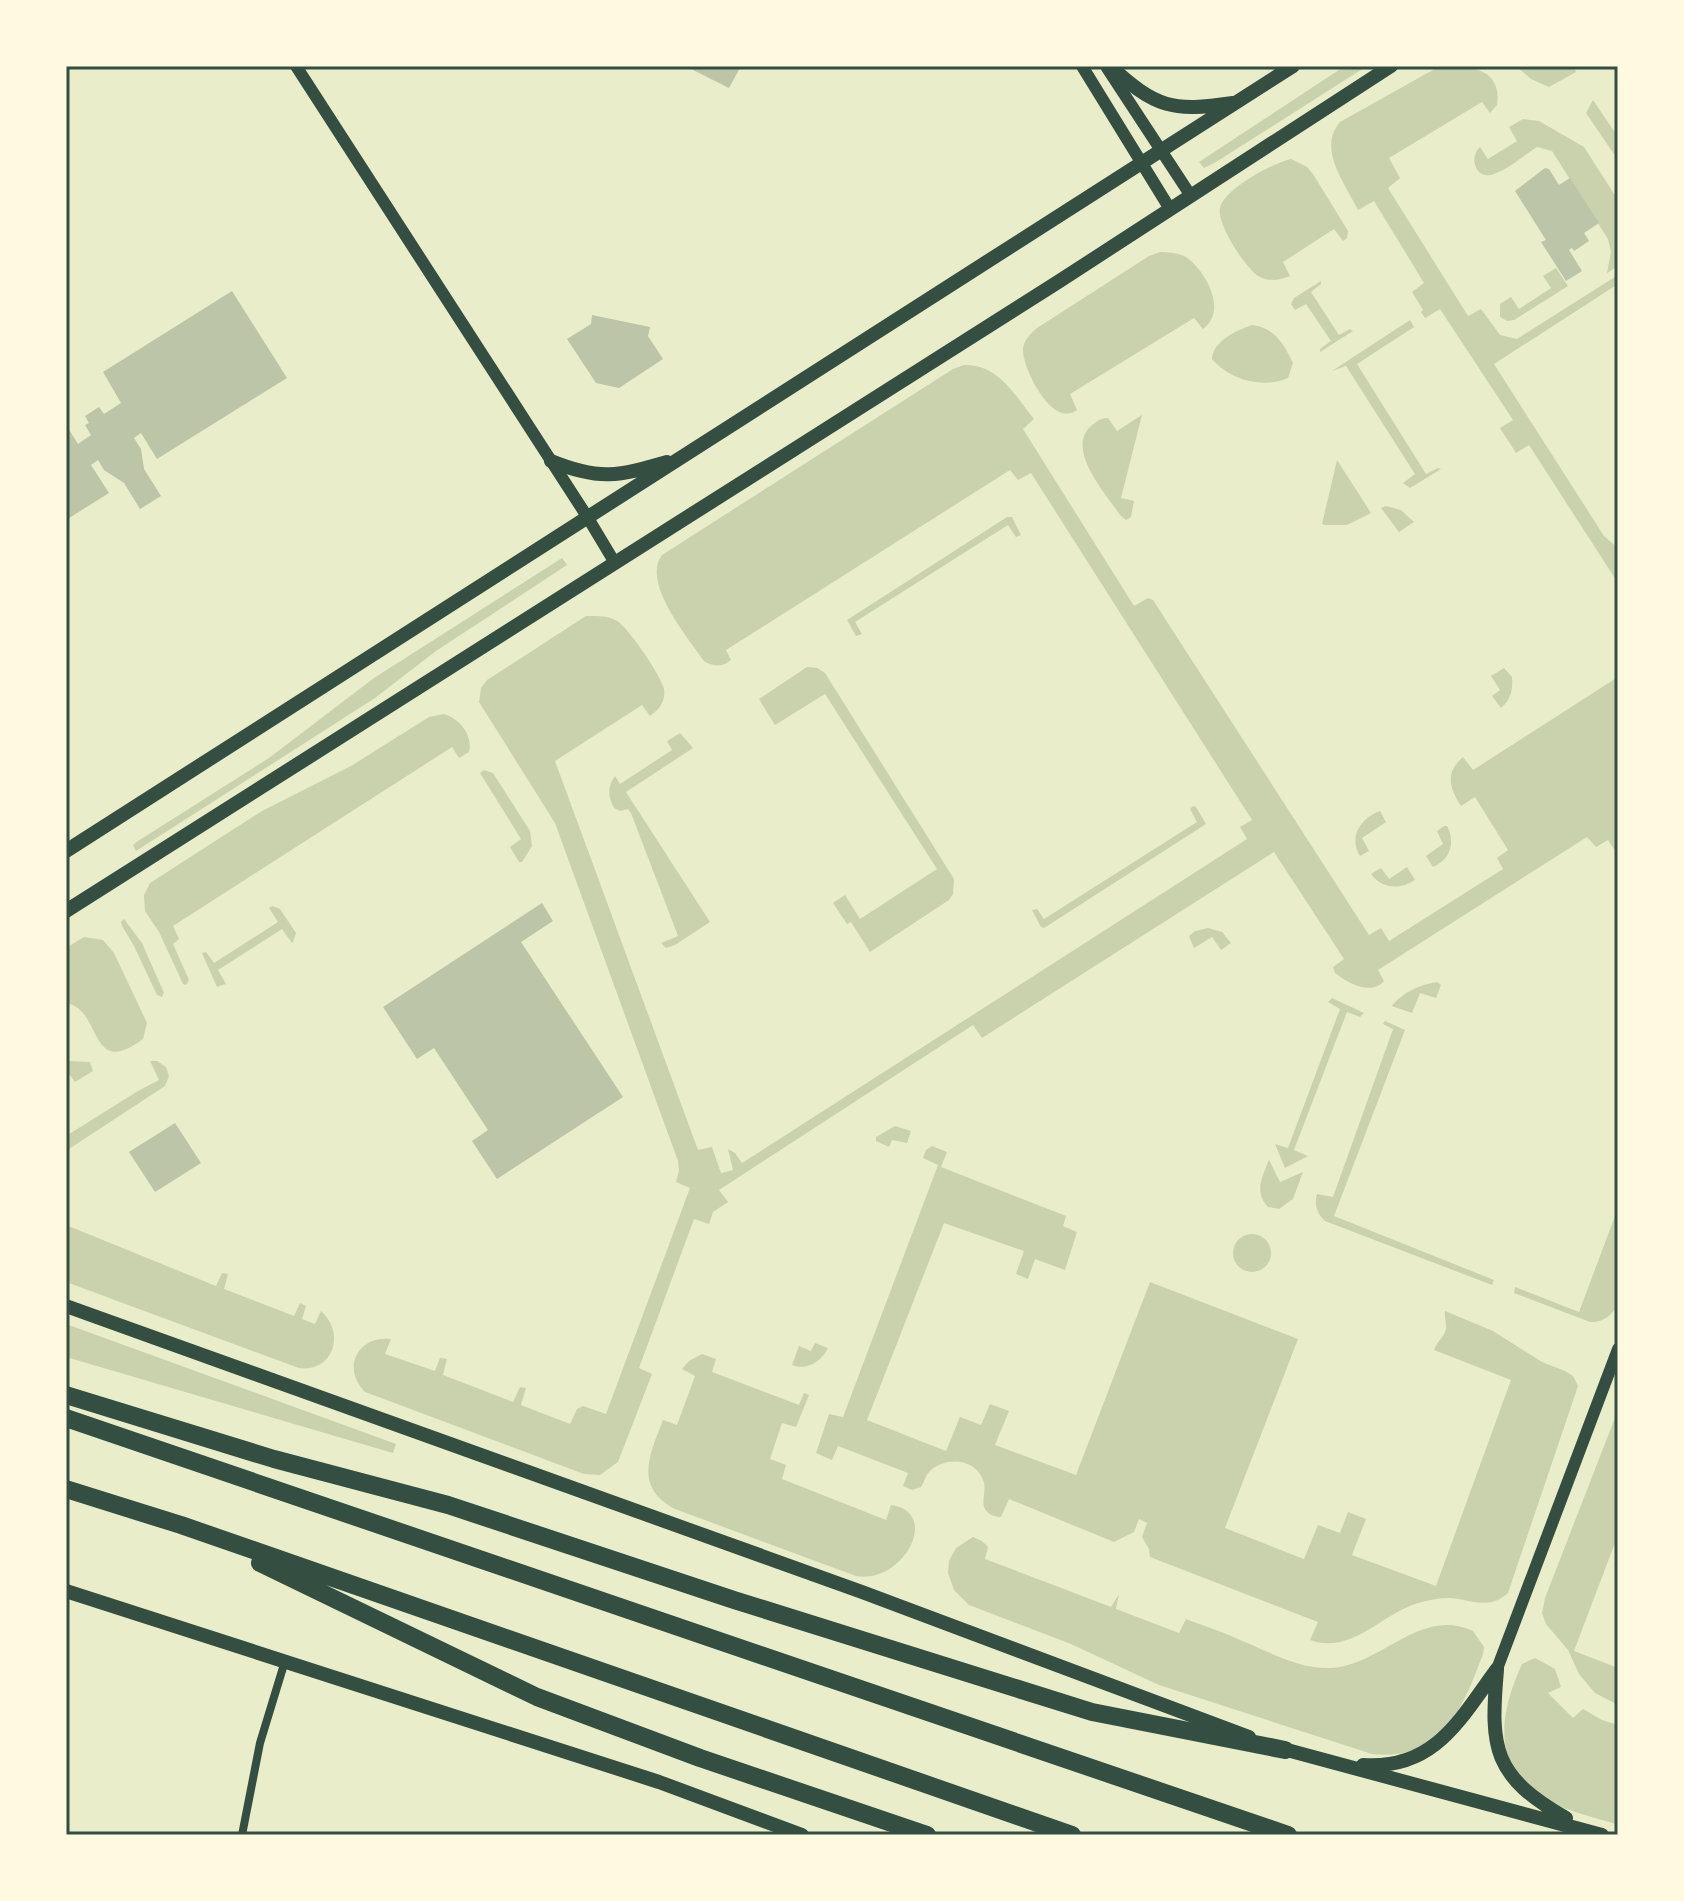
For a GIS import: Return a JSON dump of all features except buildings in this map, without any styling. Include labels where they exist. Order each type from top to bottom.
[{"type":"highway","points":[[66,1395],[274,1459],[448,1505],[1092,1712],[1285,1750]]},
{"type":"highway","points":[[66,1418],[1288,1835]]},
{"type":"highway","points":[[66,1489],[181,1525],[1072,1835]]},
{"type":"highway","points":[[181,1525],[537,1697],[700,1758],[927,1835]]},
{"type":"main road","points":[[1108,66],[1137,91],[1159,103],[1184,108],[1237,102]]},
{"type":"main road","points":[[66,851],[1293,66]]},
{"type":"main road","points":[[66,911],[1391,66]]},
{"type":"main road","points":[[551,461],[603,476],[624,475],[683,457]]},
{"type":"main road","points":[[66,1306],[862,1592],[1285,1750],[1602,1835]]},
{"type":"main road","points":[[66,1591],[659,1782],[802,1835]]},
{"type":"main road","points":[[1334,1763],[1372,1766],[1418,1756],[1456,1728],[1497,1669]]},
{"type":"main road","points":[[1497,1669],[1494,1733],[1497,1748],[1509,1772],[1544,1806],[1584,1828]]},
{"type":"street","points":[[296,66],[615,563]]},
{"type":"street","points":[[1082,66],[1170,209]]},
{"type":"street","points":[[1108,66],[1191,196]]},
{"type":"street","points":[[1497,1669],[1618,1349]]},
{"type":"street","points":[[242,1835],[260,1743],[285,1661]]},
{"type":"green space","points":[[1345,66],[1367,66],[1216,162],[1204,168],[1199,162]]},
{"type":"green space","points":[[1440,66],[1471,68],[1488,76],[1494,82],[1497,105],[1490,113],[1482,102],[1389,158],[1400,178],[1388,188],[1468,316],[1481,309],[1500,335],[1517,339],[1618,275],[1618,284],[1494,364],[1604,536],[1618,548],[1618,583],[1529,445],[1516,453],[1500,428],[1513,420],[1440,309],[1425,318],[1412,292],[1424,283],[1374,201],[1358,210],[1332,155],[1331,143],[1340,122]]},
{"type":"green space","points":[[1516,66],[1574,66],[1576,72],[1549,87],[1531,79]]},
{"type":"green space","points":[[1593,100],[1618,137],[1618,160],[1586,113]]},
{"type":"green space","points":[[1523,119],[1539,121],[1584,147],[1618,200],[1618,266],[1607,273],[1611,252],[1608,239],[1552,151],[1537,147],[1494,174],[1478,171],[1474,162],[1476,151],[1480,147],[1488,159],[1517,141],[1509,127]]},
{"type":"green space","points":[[1291,159],[1307,167],[1313,174],[1348,231],[1347,238],[1343,241],[1334,229],[1283,262],[1290,276],[1268,280],[1254,273],[1240,256],[1227,235],[1220,208],[1239,185]]},
{"type":"green space","points":[[1160,252],[1186,257],[1201,272],[1214,302],[1210,321],[1203,329],[1194,318],[1070,394],[1077,410],[1067,414],[1058,411],[1049,404],[1033,381],[1024,358],[1026,340],[1037,328]]},
{"type":"green space","points":[[1556,268],[1568,286],[1514,320],[1507,321],[1500,317],[1500,304],[1511,297],[1519,309],[1551,288],[1543,276]]},
{"type":"green space","points":[[1321,281],[1311,292],[1339,335],[1350,329],[1353,331],[1320,352],[1331,341],[1306,304],[1295,310],[1291,304],[1294,298]]},
{"type":"green space","points":[[1410,320],[1414,327],[1357,364],[1426,474],[1441,469],[1410,488],[1403,483],[1415,474],[1346,366],[1332,371]]},
{"type":"green space","points":[[1252,325],[1273,333],[1282,343],[1293,363],[1288,378],[1268,383],[1247,380],[1228,372],[1212,359],[1221,342]]},
{"type":"green space","points":[[964,365],[976,366],[996,375],[1034,419],[1023,429],[1134,606],[1148,598],[1153,600],[1369,935],[1381,928],[1389,941],[1503,869],[1497,858],[1508,850],[1475,797],[1461,806],[1454,793],[1451,774],[1457,763],[1463,757],[1473,770],[1618,677],[1618,855],[1608,840],[1596,847],[1587,837],[1378,970],[1384,981],[1366,988],[1335,973],[1333,967],[1344,959],[1274,852],[982,1038],[973,1025],[719,1190],[728,1202],[713,1212],[709,1224],[694,1219],[639,1368],[652,1374],[618,1462],[600,1475],[584,1474],[365,1392],[354,1373],[357,1355],[370,1342],[391,1339],[385,1354],[435,1371],[440,1358],[447,1359],[443,1375],[513,1402],[520,1387],[526,1388],[521,1405],[570,1424],[577,1409],[583,1406],[606,1414],[690,1188],[676,1182],[678,1161],[555,823],[479,702],[481,688],[487,680],[586,616],[602,616],[622,625],[657,674],[664,697],[659,708],[650,716],[642,705],[555,761],[698,1150],[712,1147],[721,1173],[733,1170],[728,1149],[742,1163],[1247,839],[1240,827],[1252,820],[1031,473],[1018,480],[1010,470],[726,650],[731,660],[725,664],[715,665],[704,661],[669,610],[657,580],[657,566],[662,555],[953,369]]},
{"type":"green space","points":[[1142,415],[1121,498],[1134,501],[1131,517],[1126,520],[1090,471],[1085,459],[1084,436],[1101,419],[1108,418],[1117,431]]},
{"type":"green space","points":[[1337,460],[1371,513],[1347,525],[1325,525],[1322,524]]},
{"type":"green space","points":[[1386,506],[1401,510],[1414,522],[1399,532],[1381,508]]},
{"type":"green space","points":[[1007,517],[1012,517],[1021,535],[1016,537],[1008,525],[855,622],[862,634],[856,636],[847,620]]},
{"type":"green space","points":[[562,558],[567,565],[436,651],[375,698],[136,851],[133,845],[138,841],[269,758],[374,678]]},
{"type":"green space","points":[[807,667],[825,673],[954,879],[953,894],[949,900],[870,952],[851,922],[847,924],[833,903],[845,895],[860,919],[937,869],[825,694],[775,725],[759,699]]},
{"type":"green space","points":[[1504,668],[1512,677],[1512,686],[1509,698],[1501,708],[1492,696],[1500,690],[1491,676]]},
{"type":"green space","points":[[444,714],[464,728],[469,740],[469,752],[459,758],[452,747],[173,926],[179,939],[173,944],[189,980],[186,985],[183,984],[159,932],[145,911],[144,895],[150,883],[262,811],[351,766],[429,717]]},
{"type":"green space","points":[[680,733],[693,748],[626,792],[710,922],[666,948],[661,943],[678,936],[631,813],[628,809],[620,811],[614,808],[609,792],[615,776],[620,784],[672,750],[667,741]]},
{"type":"green space","points":[[484,770],[493,773],[530,831],[532,846],[522,862],[510,847],[521,839],[480,773]]},
{"type":"green space","points":[[1193,806],[1206,824],[1044,928],[1041,927],[1032,910],[1037,909],[1044,919],[1197,822],[1190,809]]},
{"type":"green space","points":[[1380,811],[1386,822],[1362,838],[1369,851],[1360,856],[1355,842],[1358,829],[1367,818]]},
{"type":"green space","points":[[1444,826],[1450,832],[1450,850],[1444,860],[1433,867],[1426,856],[1443,844],[1437,831]]},
{"type":"green space","points":[[1407,867],[1415,880],[1403,885],[1380,883],[1371,874],[1381,868],[1389,879]]},
{"type":"green space","points":[[269,908],[280,909],[296,933],[293,942],[282,929],[218,970],[226,984],[217,987],[202,953],[206,952],[214,963],[278,922]]},
{"type":"green space","points":[[124,919],[142,943],[164,993],[162,997],[157,995],[122,926]]},
{"type":"green space","points":[[1208,928],[1222,932],[1231,943],[1221,950],[1212,937],[1194,948],[1189,936]]},
{"type":"green space","points":[[84,937],[103,940],[114,953],[147,1023],[143,1039],[125,1049],[113,1052],[104,1047],[86,1017],[78,1008],[66,1003],[66,948]]},
{"type":"green space","points":[[1437,982],[1441,985],[1436,998],[1420,993],[1412,1013],[1392,1006],[1412,990]]},
{"type":"green space","points":[[1332,998],[1364,1013],[1360,1017],[1347,1012],[1294,1150],[1308,1156],[1285,1168],[1275,1144],[1288,1148],[1340,1009],[1328,1002]]},
{"type":"green space","points":[[1385,1021],[1405,1030],[1334,1216],[1494,1280],[1492,1285],[1325,1221],[1318,1212],[1317,1194],[1333,1197],[1393,1029],[1383,1024]]},
{"type":"green space","points":[[69,1061],[90,1062],[93,1071],[75,1082],[67,1071]]},
{"type":"green space","points":[[150,1061],[157,1061],[166,1067],[169,1076],[165,1086],[66,1151],[66,1136],[159,1080]]},
{"type":"green space","points":[[895,1126],[911,1131],[907,1143],[892,1140],[889,1147],[876,1141],[876,1137]]},
{"type":"green space","points":[[932,1146],[947,1152],[941,1167],[1066,1216],[1063,1226],[1077,1232],[1065,1270],[1035,1259],[1028,1279],[1016,1274],[1024,1251],[944,1223],[867,1420],[946,1451],[960,1417],[981,1425],[990,1404],[1009,1411],[995,1445],[1076,1475],[1150,1282],[1298,1339],[1225,1528],[1304,1559],[1318,1525],[1340,1533],[1348,1512],[1366,1519],[1352,1555],[1436,1586],[1511,1380],[1434,1350],[1446,1329],[1445,1311],[1493,1331],[1542,1362],[1565,1371],[1573,1376],[1578,1386],[1508,1593],[1486,1603],[1449,1598],[1422,1602],[1404,1608],[1353,1638],[1325,1643],[1310,1640],[1318,1622],[1150,1557],[1142,1537],[1147,1523],[1139,1519],[1134,1532],[1114,1542],[1009,1499],[1001,1517],[990,1514],[984,1506],[981,1475],[962,1462],[938,1466],[929,1472],[921,1487],[912,1490],[903,1486],[908,1473],[838,1446],[832,1460],[816,1453],[829,1414],[843,1417],[938,1165],[923,1158]]},
{"type":"green space","points":[[1269,1160],[1280,1182],[1303,1172],[1293,1199],[1279,1209],[1268,1207],[1261,1196],[1261,1184]]},
{"type":"green space","points":[[1618,1208],[1618,1304],[1610,1315],[1603,1320],[1590,1322],[1514,1293],[1515,1287],[1579,1312]]},
{"type":"green space","points":[[66,1225],[216,1286],[222,1273],[228,1274],[224,1289],[294,1316],[300,1303],[306,1306],[302,1319],[315,1324],[321,1311],[333,1330],[332,1350],[320,1364],[299,1368],[66,1282]]},
{"type":"green space","points":[[1252,1234],[1266,1239],[1271,1253],[1266,1267],[1252,1272],[1238,1267],[1233,1253],[1238,1239]]},
{"type":"green space","points":[[66,1324],[396,1444],[393,1453],[66,1357]]},
{"type":"green space","points":[[815,1343],[828,1348],[822,1357],[808,1366],[792,1365],[799,1346],[811,1351]]},
{"type":"green space","points":[[702,1354],[716,1359],[712,1372],[799,1405],[804,1393],[809,1395],[796,1427],[782,1423],[770,1459],[786,1465],[782,1479],[886,1520],[891,1505],[906,1510],[914,1520],[915,1533],[901,1559],[888,1570],[873,1576],[856,1576],[675,1509],[662,1500],[649,1480],[653,1445],[663,1420],[677,1425],[695,1376],[682,1369]]},
{"type":"green space","points":[[1618,1410],[1618,1535],[1574,1651],[1618,1668],[1618,1705],[1595,1693],[1579,1674],[1568,1650],[1546,1624],[1542,1613],[1545,1598]]},
{"type":"green space","points":[[973,1537],[988,1547],[985,1559],[1111,1607],[1119,1594],[1116,1609],[1179,1633],[1186,1619],[1306,1666],[1329,1668],[1348,1665],[1435,1626],[1454,1625],[1473,1631],[1484,1647],[1483,1654],[1467,1694],[1446,1728],[1416,1749],[1396,1754],[1372,1754],[1159,1685],[1071,1644],[969,1605],[954,1590],[948,1573],[949,1561],[956,1548]]},
{"type":"green space","points":[[1535,1658],[1555,1669],[1561,1687],[1548,1693],[1573,1718],[1583,1709],[1618,1725],[1618,1825],[1547,1800],[1529,1787],[1508,1756],[1504,1739],[1508,1702],[1522,1664]]}]
